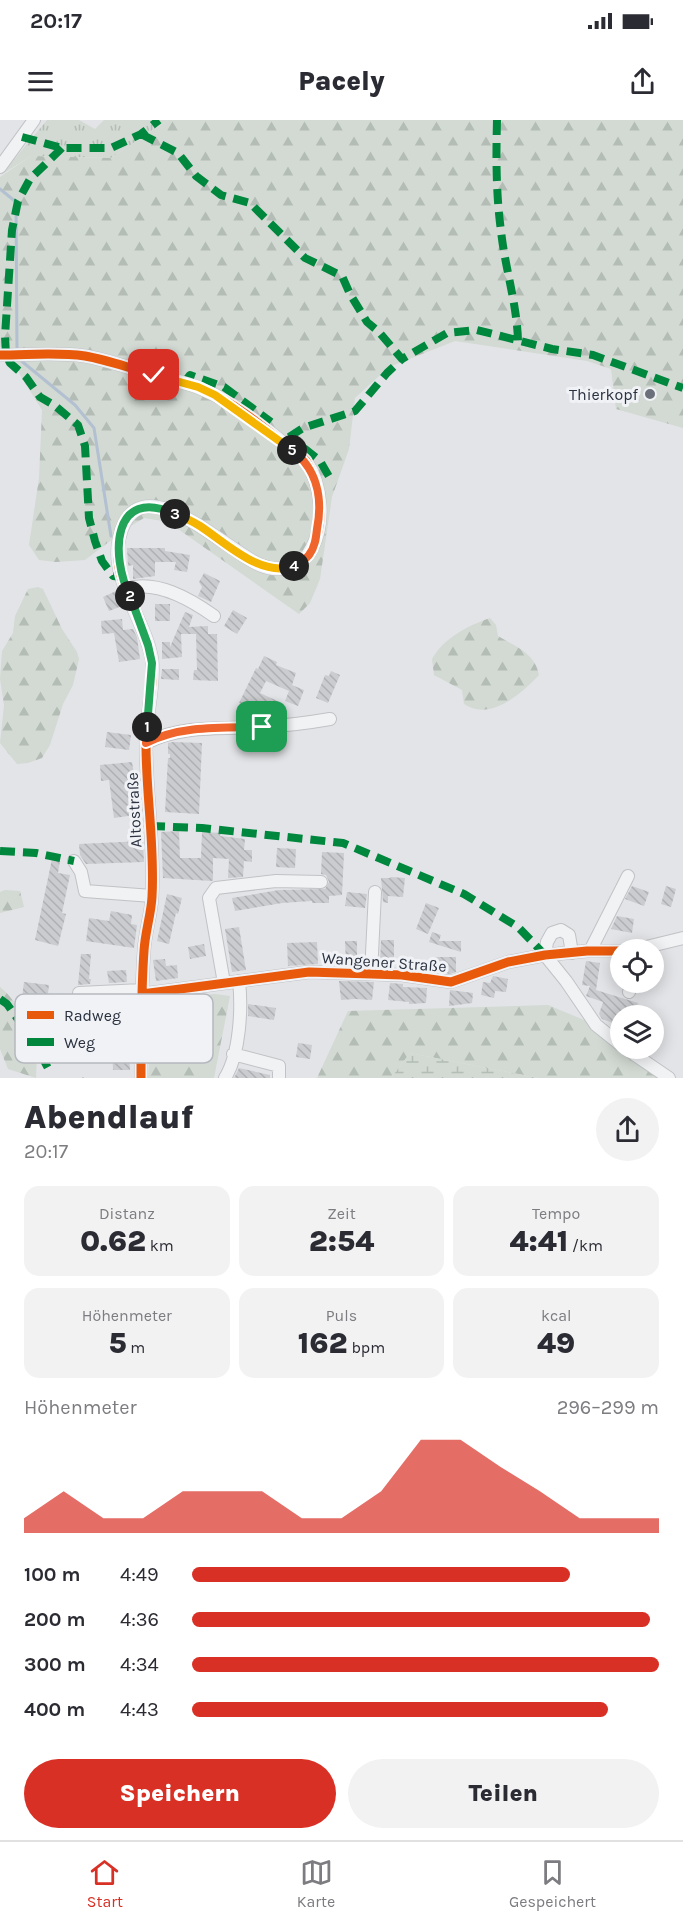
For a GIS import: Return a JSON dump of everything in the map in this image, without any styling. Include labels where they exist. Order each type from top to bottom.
[{"type":"street","points":[[0,167],[34,120]]},
{"type":"street","name":"Altostraße","points":[[0,356],[35,353],[86,357],[112,362],[198,387],[233,406],[305,460],[317,483],[321,510],[315,544],[308,556],[292,567],[280,569],[261,565],[197,524],[153,506],[133,511],[125,521],[117,548],[119,565],[148,645],[152,663],[146,743],[152,897],[144,948],[142,992]]},
{"type":"street","points":[[126,589],[137,585],[147,585],[186,598],[214,616]]},
{"type":"street","points":[[146,743],[161,735],[197,729],[291,725],[330,719]]},
{"type":"street","points":[[74,861],[81,872],[85,891],[152,897]]},
{"type":"street","points":[[590,951],[628,876]]},
{"type":"street","points":[[224,983],[209,898],[216,888],[276,881],[321,882]]},
{"type":"street","points":[[371,974],[375,892]]},
{"type":"street","points":[[572,953],[569,935],[561,930],[552,933],[547,942],[545,955],[596,1025],[610,1036]]},
{"type":"street","points":[[664,943],[683,938]]},
{"type":"street","name":"Wangener Straße","points":[[79,993],[142,992],[309,972],[407,975],[451,982],[508,962],[545,955],[610,951]]},
{"type":"street","points":[[225,1078],[229,1072],[241,1007],[239,981]]},
{"type":"street","points":[[233,1054],[279,1066],[279,1078]]},
{"type":"street","points":[[641,1059],[669,1078]]},
{"type":"street","name":"Altostraße","points":[[141,1063],[141,1078]]},
{"type":"green space","points":[[47,120],[79,120],[95,129],[104,120],[168,120],[111,158],[31,156],[1,175]]},
{"type":"green space","points":[[168,120],[683,120],[683,428],[616,409],[611,369],[587,361],[455,341],[389,367],[355,398],[349,449],[332,497],[320,579],[310,603],[299,614],[168,522],[144,518],[85,560],[56,562],[39,560],[29,545],[39,478],[42,410],[20,375],[11,348],[0,347],[0,177],[31,156],[111,158]]},
{"type":"green space","points":[[38,587],[43,589],[79,659],[73,685],[63,704],[50,745],[42,758],[17,764],[0,743],[4,705],[0,679],[2,651],[13,633],[15,616],[28,589]]},
{"type":"green space","points":[[490,618],[496,625],[498,636],[529,656],[537,667],[539,675],[524,690],[505,703],[484,710],[474,709],[464,704],[462,690],[434,675],[432,659],[443,645],[457,634]]},
{"type":"green space","points":[[20,891],[24,907],[0,913],[0,892]]},
{"type":"green space","points":[[0,987],[15,1003],[15,1063],[37,1063],[36,1078],[8,1069],[0,1049]]},
{"type":"green space","points":[[213,994],[230,996],[214,1078],[148,1078],[149,1063],[213,1063]]},
{"type":"green space","points":[[548,1005],[596,1025],[610,1035],[610,1059],[643,1059],[669,1078],[539,1078],[410,1053],[391,1078],[317,1078],[348,1011]]},
{"type":"green space","points":[[410,1053],[539,1078],[391,1078]]},
{"type":"building","points":[[127,548],[165,548],[165,551],[190,555],[187,572],[174,570],[176,562],[155,562],[155,576],[133,579],[133,565],[128,566]]},
{"type":"building","points":[[204,573],[220,581],[211,602],[198,596],[202,587],[199,582]]},
{"type":"building","points":[[116,591],[122,606],[109,611],[103,597]]},
{"type":"building","points":[[155,604],[170,604],[170,621],[155,621]]},
{"type":"building","points":[[233,610],[247,618],[237,634],[224,626]]},
{"type":"building","points":[[185,612],[193,615],[189,627],[208,626],[208,634],[217,634],[218,681],[193,680],[194,670],[197,670],[196,634],[181,634],[182,657],[162,659],[162,642],[170,642],[170,647]]},
{"type":"building","points":[[122,619],[123,630],[133,629],[137,637],[140,659],[119,662],[114,633],[102,634],[101,621]]},
{"type":"building","points":[[264,656],[277,662],[276,665],[296,673],[292,685],[304,690],[298,706],[285,701],[289,691],[266,681],[260,693],[284,704],[278,717],[254,706],[253,709],[239,703]]},
{"type":"building","points":[[162,669],[179,669],[179,680],[161,679]]},
{"type":"building","points":[[331,671],[340,675],[328,703],[316,698],[325,675],[329,676]]},
{"type":"building","points":[[107,732],[131,735],[129,750],[105,747]]},
{"type":"building","points":[[168,743],[202,743],[199,814],[165,812],[168,758],[170,758]]},
{"type":"building","points":[[132,762],[134,775],[128,776],[135,815],[114,818],[109,780],[101,781],[100,765]]},
{"type":"building","points":[[179,831],[180,858],[201,858],[202,832],[221,833],[220,836],[245,839],[244,850],[252,850],[252,862],[244,861],[243,877],[228,878],[229,859],[213,858],[212,881],[163,878],[161,832]]},
{"type":"building","points":[[143,841],[144,862],[86,864],[80,855],[79,844]]},
{"type":"building","points":[[277,848],[296,849],[295,868],[276,867]]},
{"type":"building","points":[[322,852],[344,853],[342,895],[329,896],[329,903],[312,903],[312,901],[282,903],[235,911],[232,898],[279,890],[325,889],[329,882],[326,875],[321,874]]},
{"type":"building","points":[[52,859],[60,861],[58,873],[70,875],[62,913],[66,914],[58,946],[35,940]]},
{"type":"building","points":[[381,878],[405,878],[403,897],[388,896],[388,903],[383,902]]},
{"type":"building","points":[[632,886],[649,892],[644,906],[625,899]]},
{"type":"building","points":[[666,886],[676,889],[671,907],[661,904]]},
{"type":"building","points":[[347,892],[367,894],[365,908],[345,906]]},
{"type":"building","points":[[167,894],[182,898],[169,944],[157,941]]},
{"type":"building","points":[[426,903],[439,908],[428,934],[416,929]]},
{"type":"building","points":[[111,911],[132,915],[131,924],[137,925],[134,948],[86,941],[89,918],[109,921]]},
{"type":"building","points":[[617,916],[634,919],[632,933],[611,929]]},
{"type":"building","points":[[239,927],[246,970],[232,972],[225,929]]},
{"type":"building","points":[[432,932],[441,935],[439,941],[461,941],[461,952],[429,942]]},
{"type":"building","points":[[381,940],[394,940],[394,962],[380,963]]},
{"type":"building","points":[[345,941],[357,941],[357,963],[346,963]]},
{"type":"building","points":[[317,942],[318,964],[288,966],[287,943]]},
{"type":"building","points":[[204,944],[206,956],[190,959],[188,947]]},
{"type":"building","points":[[81,954],[91,954],[90,984],[78,985]]},
{"type":"building","points":[[434,957],[456,957],[456,972],[450,974],[434,971]]},
{"type":"building","points":[[165,959],[166,966],[177,965],[178,978],[156,981],[153,960]]},
{"type":"building","points":[[586,961],[600,963],[596,990],[638,1003],[637,1005],[610,1005],[610,1022],[602,1019],[599,1014],[603,1002],[586,996],[590,986],[582,985]]},
{"type":"building","points":[[126,970],[127,982],[109,983],[107,971]]},
{"type":"building","points":[[493,976],[508,979],[506,992],[495,991],[494,998],[481,995],[483,982],[490,983]]},
{"type":"building","points":[[339,981],[374,982],[372,1000],[341,1000]]},
{"type":"building","points":[[24,982],[49,985],[48,994],[22,994]]},
{"type":"building","points":[[390,983],[403,984],[403,987],[427,988],[426,1003],[409,1004],[409,1002],[388,1000]]},
{"type":"building","points":[[450,990],[473,993],[472,1003],[449,1006]]},
{"type":"building","points":[[248,1004],[276,1008],[274,1020],[248,1016]]},
{"type":"building","points":[[298,1043],[312,1045],[310,1059],[296,1057]]},
{"type":"building","points":[[113,1063],[130,1063],[130,1070],[113,1070]]},
{"type":"building","points":[[239,1068],[270,1075],[270,1078],[234,1078]]},
{"type":"waterway","points":[[0,189],[16,202],[17,351]]},
{"type":"waterway","points":[[19,359],[75,405],[94,428],[111,536]]},
{"type":"marked path","points":[[22,137],[62,148],[111,148],[141,134],[159,120]]},
{"type":"marked path","points":[[497,120],[499,217],[518,341]]},
{"type":"marked path","points":[[141,134],[178,153],[196,176],[221,195],[250,203],[305,258],[342,276],[367,322],[379,332],[402,359],[447,333],[477,330],[552,349],[593,355],[683,388]]},
{"type":"marked path","points":[[62,148],[30,179],[18,201],[12,230],[5,336],[6,355],[10,363],[26,377],[40,397],[54,405],[78,425],[85,446],[89,518],[95,541],[102,561],[113,576],[122,577]]},
{"type":"marked path","points":[[289,437],[303,428],[355,411],[402,359]]},
{"type":"marked path","points":[[184,383],[190,375],[224,387],[271,422]]},
{"type":"marked path","points":[[304,448],[320,461],[331,480]]},
{"type":"marked path","points":[[150,826],[202,828],[343,843],[464,894],[518,927],[545,955]]},
{"type":"marked path","points":[[0,851],[36,853],[74,861]]},
{"type":"marked path","points":[[0,999],[15,1015]]},
{"type":"marked path","points":[[45,1063],[49,1070]]},
{"type":"cycle path","points":[[0,355],[85,356],[202,389],[236,407],[302,457],[316,481],[320,504],[316,538],[308,555],[290,567],[275,569],[260,565],[183,516],[162,508],[143,507],[129,517],[119,539],[120,570],[148,645],[153,671],[146,745],[153,878],[142,994]]},
{"type":"cycle path","points":[[142,994],[309,972],[402,975],[451,982],[508,962],[545,955],[610,951]]},
{"type":"cycle path","points":[[141,1063],[141,1078]]},
{"type":"place","name":"Thierkopf","points":[[650,394]]},
{"type":"route","points":[[154,375],[198,387],[233,406],[305,460],[317,483],[321,510],[315,544],[308,556],[292,567],[280,569],[261,565],[197,524],[153,506],[133,511],[125,521],[117,548],[122,577],[148,645],[152,663],[146,743],[161,735],[197,729],[262,727]]}]
